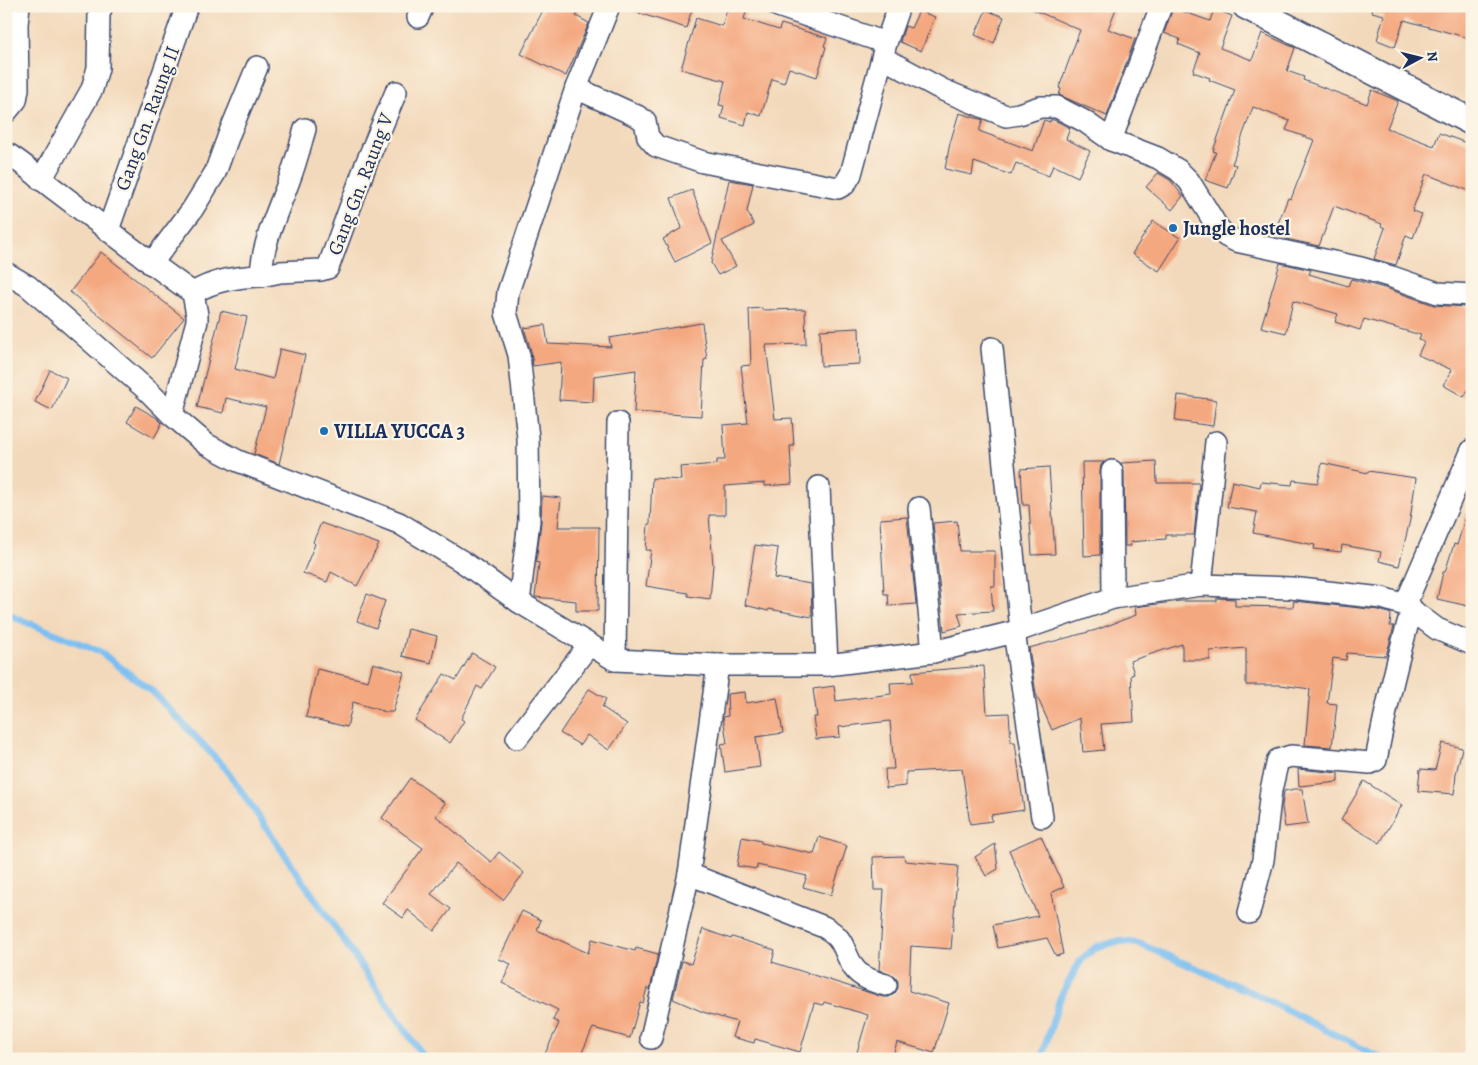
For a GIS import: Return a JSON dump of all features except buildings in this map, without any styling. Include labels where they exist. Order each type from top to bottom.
[{"type":"street","points":[[6,112],[16,100],[18,89],[19,6]]},
{"type":"street","points":[[41,180],[92,89],[98,68],[99,14],[102,6]]},
{"type":"street","name":"Gang Gn. Raung II","points":[[108,230],[187,6]]},
{"type":"street","points":[[519,602],[529,521],[528,438],[519,355],[506,314],[508,292],[576,88],[609,6]]},
{"type":"street","points":[[778,6],[884,50],[943,90],[1006,116],[1040,107],[1058,108],[1084,121],[1111,140],[1158,158],[1178,170],[1189,181],[1218,228],[1226,236],[1236,241],[1392,276],[1438,294],[1472,295]]},
{"type":"street","points":[[576,88],[637,116],[645,122],[648,136],[656,146],[703,162],[838,188],[845,184],[851,174],[884,50],[899,6]]},
{"type":"street","points":[[1111,140],[1161,6]]},
{"type":"street","points":[[1246,6],[1277,13],[1472,122]]},
{"type":"street","points":[[151,264],[192,210],[215,173],[257,67]]},
{"type":"street","name":"Gang Gn. Raung V","points":[[261,276],[280,272],[328,268],[366,164],[396,92]]},
{"type":"street","points":[[193,293],[204,286],[234,277],[261,276],[261,266],[274,220],[291,178],[305,130]]},
{"type":"street","points":[[6,153],[22,162],[41,180],[151,264],[193,293],[197,321],[172,415]]},
{"type":"street","points":[[6,273],[28,286],[206,444],[238,460],[399,523],[463,562],[519,602],[615,660],[718,665],[827,665],[933,652],[1017,631],[1113,598],[1201,585],[1291,588],[1382,598],[1409,607],[1437,629],[1472,644]]},
{"type":"street","points":[[992,348],[1017,631],[1042,817]]},
{"type":"street","points":[[615,660],[618,423]]},
{"type":"street","points":[[1201,585],[1216,442]]},
{"type":"street","points":[[1249,913],[1263,860],[1271,790],[1278,760],[1291,756],[1370,762],[1376,760],[1387,700],[1409,607],[1472,450]]},
{"type":"street","points":[[1112,471],[1113,598]]},
{"type":"street","points":[[819,487],[827,665]]},
{"type":"street","points":[[919,508],[933,652]]},
{"type":"street","points":[[517,738],[589,645]]},
{"type":"street","points":[[651,1038],[689,874],[718,665]]},
{"type":"street","points":[[689,874],[835,934],[855,969],[862,975],[886,986]]},
{"type":"waterway","points":[[6,614],[99,651],[153,692],[226,769],[425,1059]]},
{"type":"waterway","points":[[1041,1059],[1060,998],[1081,960],[1096,947],[1119,941],[1140,944],[1253,993],[1383,1059]]},
{"type":"place","name":"Jungle hostel","points":[[1173,228]]},
{"type":"place","name":"VILLA YUCCA 3","points":[[324,431]]}]
